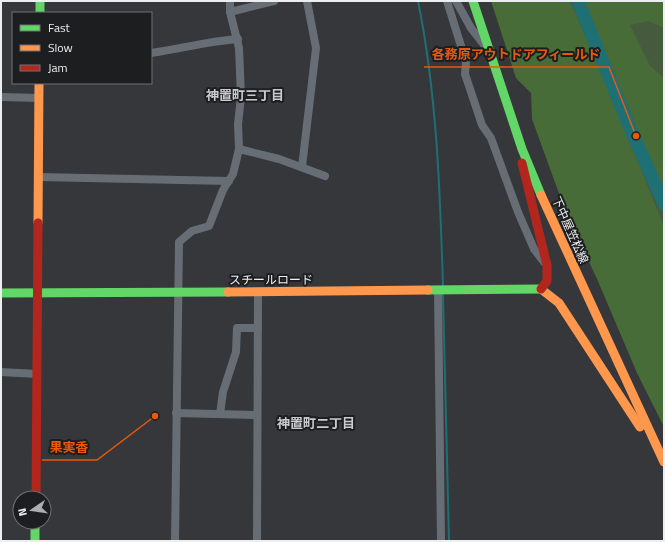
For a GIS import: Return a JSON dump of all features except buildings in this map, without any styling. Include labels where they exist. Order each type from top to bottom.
[{"type":"street","points":[[40,1],[40,12]]},
{"type":"street","points":[[175,541],[179,242],[192,231],[209,226],[233,174],[239,149],[238,124],[240,97],[238,39],[230,12],[230,1]]},
{"type":"street","points":[[230,12],[274,1]]},
{"type":"street","points":[[302,167],[316,48],[307,1]]},
{"type":"street","points":[[447,1],[466,62],[465,74],[482,125],[491,138],[534,249],[546,265]]},
{"type":"street","points":[[456,1],[471,28],[489,51]]},
{"type":"street","name":"下中屋笠松線","points":[[473,1],[522,149],[549,214],[664,462]]},
{"type":"street","points":[[152,53],[182,49],[212,41],[238,39]]},
{"type":"street","points":[[36,490],[39,84]]},
{"type":"street","points":[[1,97],[39,98]]},
{"type":"street","points":[[239,149],[279,159],[325,176]]},
{"type":"street","points":[[522,149],[520,156],[546,265],[547,281],[541,289],[559,303],[640,427],[656,445]]},
{"type":"street","points":[[38,177],[229,181]]},
{"type":"street","name":"スチールロード","points":[[1,293],[258,293],[541,289]]},
{"type":"street","points":[[441,541],[442,290]]},
{"type":"street","points":[[257,541],[258,293]]},
{"type":"street","points":[[220,414],[223,392],[236,352],[237,328],[258,328]]},
{"type":"street","points":[[1,372],[37,374]]},
{"type":"street","points":[[176,413],[257,415]]},
{"type":"street","points":[[633,415],[643,417]]},
{"type":"street","points":[[35,530],[35,541]]},
{"type":"green space","points":[[491,1],[570,1],[619,114],[664,227],[664,427],[637,373],[597,279],[565,210],[532,119],[531,93],[516,78]]},
{"type":"green space","points":[[553,1],[664,1],[664,271]]},
{"type":"green space","points":[[583,1],[664,2],[664,28],[648,21],[630,25],[650,66],[664,78],[664,194]]},
{"type":"waterway","points":[[418,1],[430,72],[439,179],[443,286]]},
{"type":"waterway","points":[[578,1],[630,128],[664,204]]},
{"type":"waterway","points":[[443,295],[449,541]]},
{"type":"traffic: fast","points":[[40,1],[40,12]]},
{"type":"traffic: fast","points":[[473,1],[522,149],[541,195]]},
{"type":"traffic: fast","points":[[428,290],[541,289]]},
{"type":"traffic: fast","points":[[1,293],[228,292]]},
{"type":"traffic: fast","points":[[35,530],[35,541]]},
{"type":"traffic: slow","points":[[38,223],[39,84]]},
{"type":"traffic: slow","points":[[541,195],[664,462]]},
{"type":"traffic: slow","points":[[541,289],[559,303],[640,427]]},
{"type":"traffic: slow","points":[[228,292],[428,290]]},
{"type":"traffic: jam","points":[[522,163],[547,265],[547,281],[541,289]]},
{"type":"traffic: jam","points":[[36,490],[38,223]]},
{"type":"place","name":"各務原アウトドアフィールド","points":[[636,136]]},
{"type":"place","name":"果実香","points":[[155,416]]},
{"type":"district","name":"神置町三丁目","points":[[245,95]]},
{"type":"district","name":"神置町二丁目","points":[[316,423]]}]
